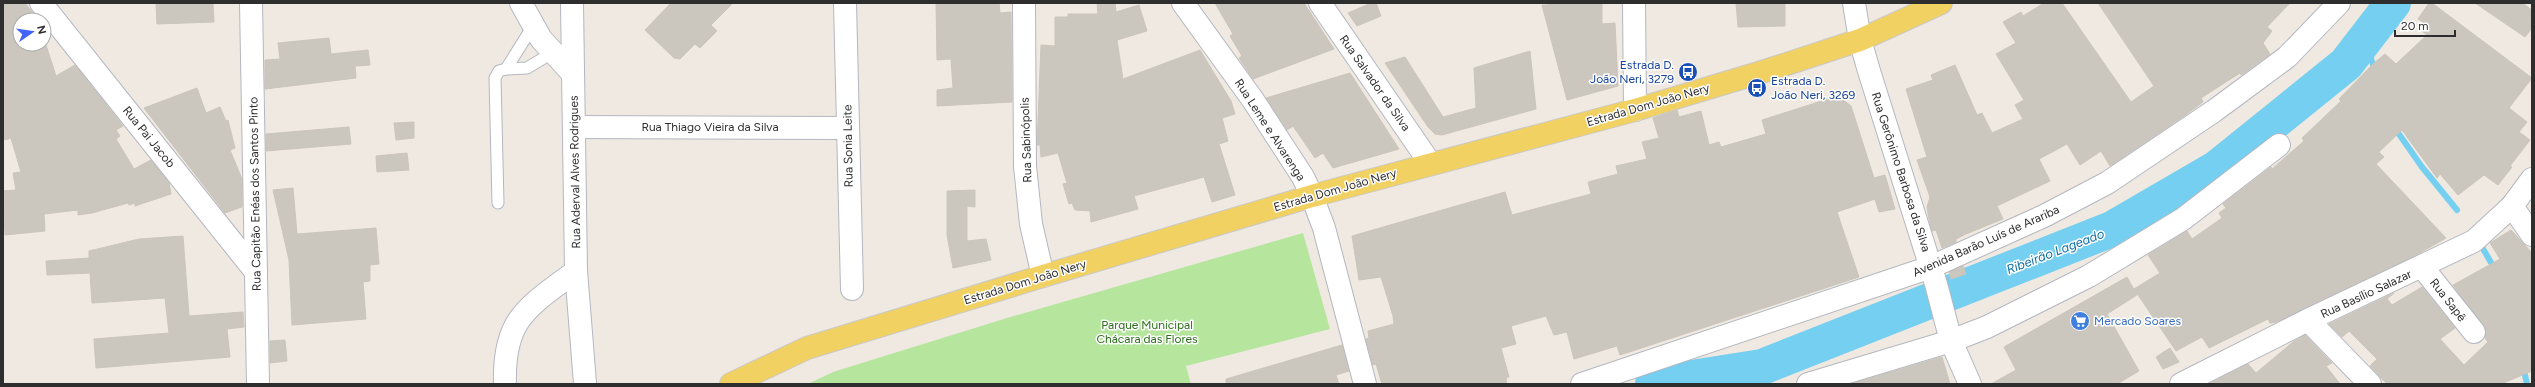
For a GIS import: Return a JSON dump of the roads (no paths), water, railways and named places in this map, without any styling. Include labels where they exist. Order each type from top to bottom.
[{"type":"main road","name":"Estrada Dom João Nery","points":[[731,384],[807,348],[1312,196],[1430,163],[1635,110],[1860,40],[1941,3]]},
{"type":"street","name":"Rua Pai Jacob","points":[[41,3],[256,272]]},
{"type":"street","name":"Rua Capitão Enéas dos Santos Pinto","points":[[251,3],[258,384]]},
{"type":"street","points":[[521,3],[533,26],[552,53],[573,74]]},
{"type":"street","name":"Rua Aderval Alves Rodrigues","points":[[572,3],[576,271],[585,383]]},
{"type":"street","name":"Rua Sonia Leite","points":[[845,3],[852,289]]},
{"type":"street","name":"Rua Sabinópolis","points":[[1024,3],[1025,166],[1031,224],[1043,276]]},
{"type":"street","name":"Rua Leme e Alvarenga","points":[[1183,3],[1253,100],[1303,178],[1312,196],[1324,228],[1365,384]]},
{"type":"street","name":"Rua Salvador da Silva","points":[[1320,3],[1430,163]]},
{"type":"street","points":[[1634,3],[1635,110]]},
{"type":"street","name":"Rua Gerônimo Barbosa da Silva","points":[[1854,3],[1860,40],[1934,275],[1949,333],[1970,384]]},
{"type":"street","name":"Avenida Barão Luís de Arariba","points":[[1582,384],[1934,275],[2107,183],[2170,142],[2287,57],[2339,3]]},
{"type":"street","name":"Rua Thiago Vieira da Silva","points":[[574,127],[847,128]]},
{"type":"street","points":[[1808,384],[1949,333],[1994,324],[2089,276],[2183,219],[2279,145]]},
{"type":"street","name":"Rua Basílio Salazar","points":[[2181,384],[2308,320],[2430,264],[2474,241],[2487,232],[2512,206],[2532,179]]},
{"type":"street","points":[[2512,206],[2532,236]]},
{"type":"street","name":"Rua Sapê","points":[[2430,264],[2474,332]]},
{"type":"street","points":[[505,384],[504,365],[508,338],[518,320],[533,304],[576,271]]},
{"type":"street","points":[[2308,320],[2370,384]]},
{"type":"lane","points":[[506,69],[533,26]]},
{"type":"lane","points":[[498,203],[495,78],[499,71],[506,69],[528,68],[552,53]]},
{"type":"waterway","name":"Ribeirão Lageado","points":[[1653,384],[1762,367],[2112,229],[2217,168],[2346,64],[2393,3]]},
{"type":"waterway","points":[[2365,40],[2375,71]]},
{"type":"waterway","points":[[2394,127],[2422,167],[2457,210]]},
{"type":"waterway","points":[[2479,242],[2496,271]]},
{"type":"waterway","points":[[2523,366],[2527,384]]},
{"type":"place","name":"Estrada D. João Neri, 3279","points":[[1688,72]]},
{"type":"place","name":"Estrada D. João Neri, 3269","points":[[1757,88]]},
{"type":"place","name":"Mercado Soares","points":[[2080,321]]},
{"type":"park label","name":"Parque Municipal Chácara das Flores","points":[[1147,332]]}]
